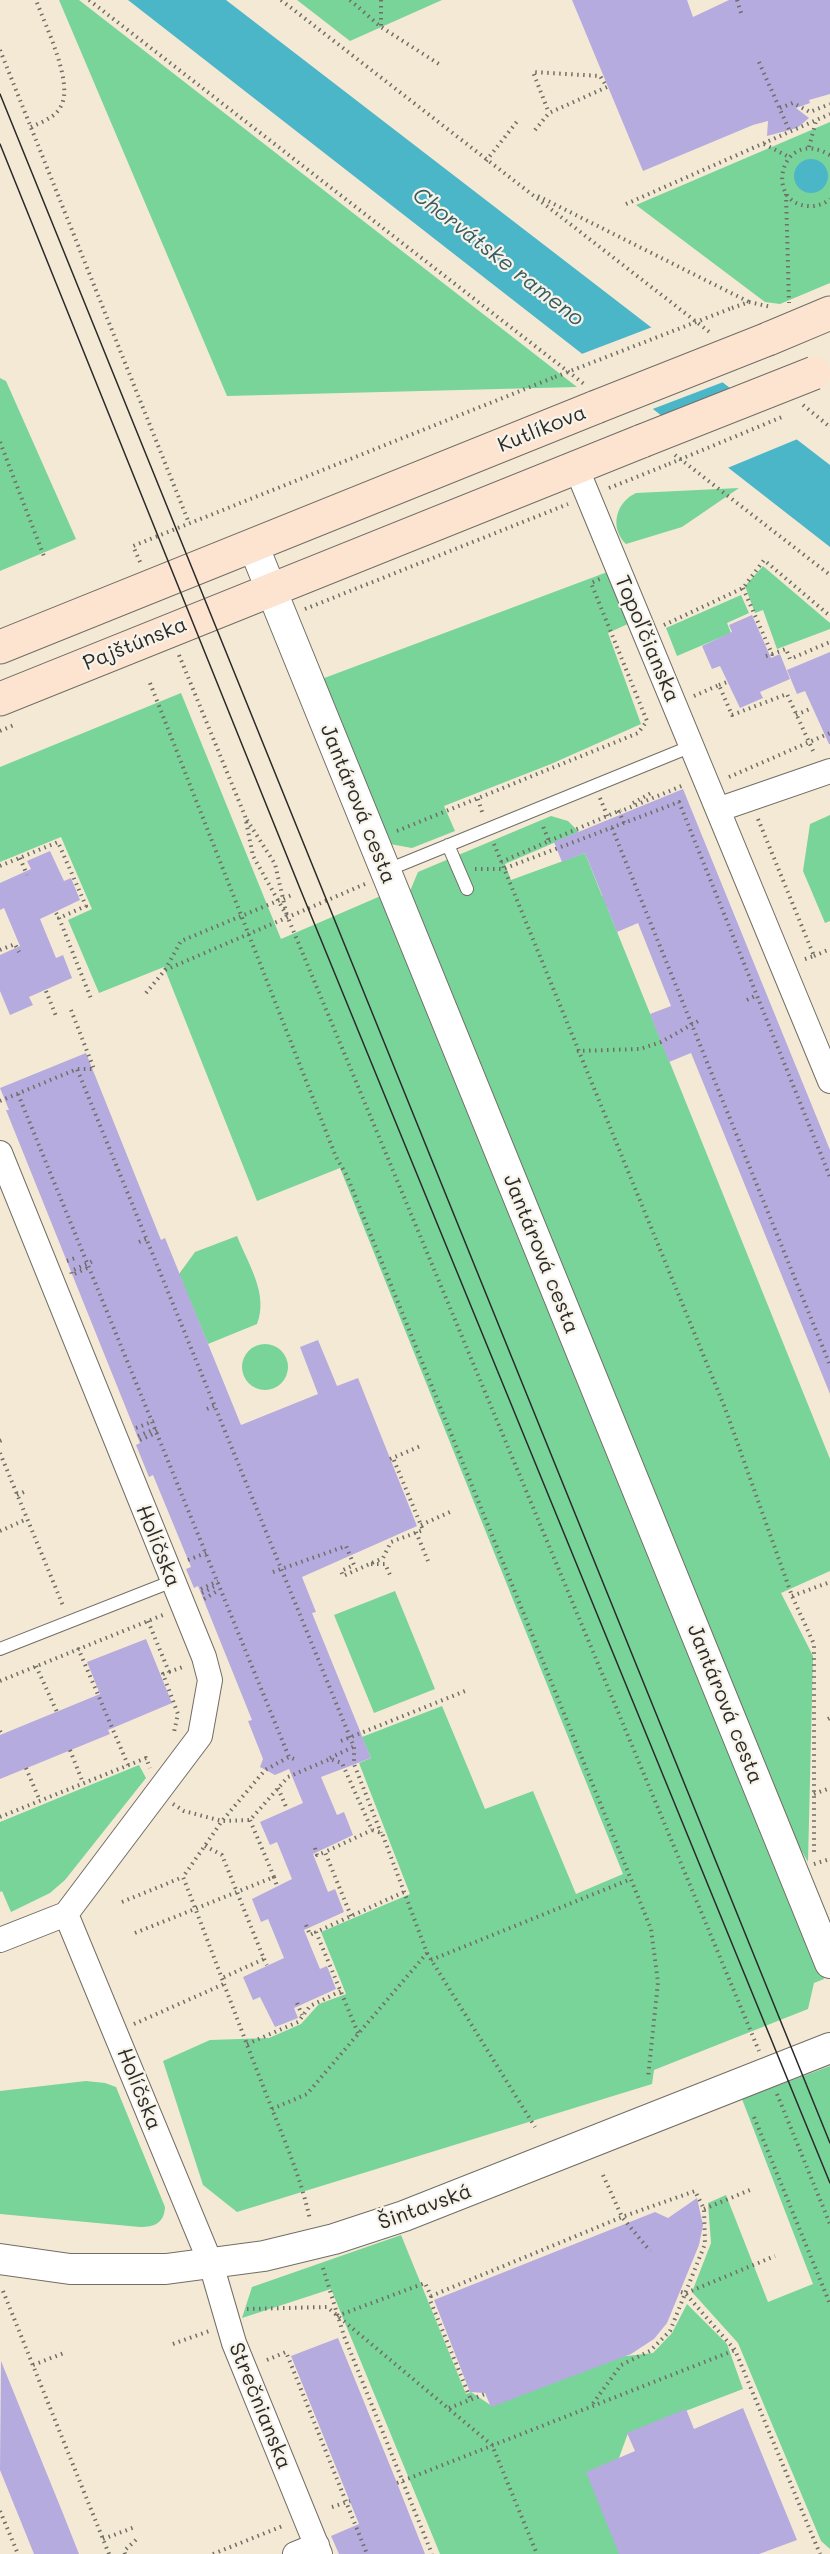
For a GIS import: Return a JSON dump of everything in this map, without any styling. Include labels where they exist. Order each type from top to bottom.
[{"type":"main road","name":"Kutlíkova","points":[[253,545],[593,398],[768,339],[830,314]]},
{"type":"main road","points":[[276,603],[582,482],[654,444],[822,369]]},
{"type":"main road","points":[[0,647],[253,545]]},
{"type":"main road","name":"Pajštúnska","points":[[0,699],[276,603]]},
{"type":"street","name":"Topoľčianska","points":[[582,482],[720,809],[830,1081]]},
{"type":"street","name":"Jantárová cesta","points":[[253,545],[830,1963]]},
{"type":"street","points":[[720,809],[830,771]]},
{"type":"street","name":"Holíčska","points":[[0,1153],[204,1657],[210,1680],[200,1736],[154,1782],[66,1914],[211,2264]]},
{"type":"street","points":[[0,1940],[66,1914]]},
{"type":"street","name":"Šintavská","points":[[0,2259],[70,2269],[166,2269],[264,2256],[325,2241],[404,2216],[830,2048]]},
{"type":"street","name":"Strečnianska","points":[[211,2264],[237,2350],[319,2550],[295,2554]]},
{"type":"lane","points":[[385,871],[692,746]]},
{"type":"lane","points":[[448,845],[467,889]]},
{"type":"lane","points":[[0,1649],[170,1575]]},
{"type":"path","points":[[32,127],[50,117],[61,107],[66,93],[64,79],[36,0]]},
{"type":"path","points":[[89,0],[593,398]]},
{"type":"path","points":[[281,0],[486,161],[719,339]]},
{"type":"path","points":[[350,0],[381,27],[442,66]]},
{"type":"path","points":[[381,0],[381,27]]},
{"type":"path","points":[[738,0],[742,16]]},
{"type":"path","points":[[0,50],[189,523]]},
{"type":"path","points":[[759,62],[790,132]]},
{"type":"path","points":[[535,130],[549,113],[608,87],[600,76],[533,72],[549,113]]},
{"type":"path","points":[[780,108],[793,103],[810,112],[830,104]]},
{"type":"path","points":[[626,204],[830,114]]},
{"type":"path","points":[[486,161],[519,118]]},
{"type":"path","points":[[810,147],[816,121]]},
{"type":"path","points":[[763,144],[789,157]]},
{"type":"path","points":[[790,306],[783,169],[789,157],[810,147],[830,155]]},
{"type":"path","points":[[528,191],[749,302],[767,307],[790,306],[799,302]]},
{"type":"path","points":[[786,194],[805,206],[816,206],[830,199]]},
{"type":"path","points":[[143,568],[133,546],[555,376],[749,302]]},
{"type":"path","points":[[798,411],[808,406]]},
{"type":"path","points":[[276,603],[582,482],[669,464],[787,415]]},
{"type":"path","points":[[0,442],[45,559]]},
{"type":"path","points":[[654,444],[830,575]]},
{"type":"path","points":[[657,618],[661,627],[742,588],[764,560],[830,616]]},
{"type":"path","points":[[394,832],[638,733],[647,722],[591,583]]},
{"type":"path","points":[[742,588],[772,654]]},
{"type":"path","points":[[766,656],[786,649],[790,659],[830,642]]},
{"type":"path","points":[[180,657],[245,816],[253,856],[288,918],[753,2037]]},
{"type":"path","points":[[645,718],[727,682]]},
{"type":"path","points":[[150,683],[248,935],[651,1929],[658,1982],[648,2078]]},
{"type":"path","points":[[719,685],[732,715],[787,693],[809,742]]},
{"type":"path","points":[[796,714],[812,708]]},
{"type":"path","points":[[725,778],[830,733]]},
{"type":"path","points":[[738,772],[814,956]]},
{"type":"path","points":[[624,824],[619,812],[692,782]]},
{"type":"path","points":[[501,861],[608,817],[653,792]]},
{"type":"path","points":[[459,870],[503,869],[679,802],[830,1177]]},
{"type":"path","points":[[536,809],[549,841]]},
{"type":"path","points":[[245,816],[268,849],[285,898],[288,918]]},
{"type":"path","points":[[612,828],[828,1355],[830,1365]]},
{"type":"path","points":[[488,829],[577,1052],[725,1408],[792,1596],[814,1644],[814,1864],[830,1859]]},
{"type":"path","points":[[0,866],[58,842],[86,906],[59,918]]},
{"type":"path","points":[[20,858],[27,875]]},
{"type":"path","points":[[165,970],[378,879],[385,871]]},
{"type":"path","points":[[146,993],[165,970],[181,941],[292,895]]},
{"type":"path","points":[[56,913],[92,1001]]},
{"type":"path","points":[[0,950],[15,944],[18,952]]},
{"type":"path","points":[[803,971],[799,961],[830,949]]},
{"type":"path","points":[[46,991],[56,1016]]},
{"type":"path","points":[[747,1000],[757,996]]},
{"type":"path","points":[[0,1101],[77,1069],[94,1069],[71,1010]]},
{"type":"path","points":[[577,1052],[640,1049],[662,1042],[691,1023],[700,1020]]},
{"type":"path","points":[[77,1069],[354,1747],[354,1764],[427,1953],[535,2127]]},
{"type":"path","points":[[18,1094],[158,1428],[218,1583],[224,1591],[291,1758],[265,1770],[222,1821],[183,1877],[122,1902]]},
{"type":"path","points":[[140,1242],[146,1239]]},
{"type":"path","points":[[207,1409],[214,1406]]},
{"type":"path","points":[[114,1437],[155,1421],[159,1431],[139,1440],[137,1436],[158,1428]]},
{"type":"path","points":[[273,1572],[346,1546],[354,1565],[341,1571],[343,1576],[383,1558],[391,1542],[423,1530],[391,1458],[423,1445]]},
{"type":"path","points":[[0,1454],[64,1609],[54,1613]]},
{"type":"path","points":[[17,1495],[26,1491]]},
{"type":"path","points":[[421,1525],[450,1512]]},
{"type":"path","points":[[0,1531],[27,1519]]},
{"type":"path","points":[[416,1532],[428,1561]]},
{"type":"path","points":[[170,1575],[208,1551],[220,1592],[197,1602]]},
{"type":"path","points":[[370,1563],[373,1566],[385,1564],[391,1577]]},
{"type":"path","points":[[792,1596],[830,1582]]},
{"type":"path","points":[[0,1681],[170,1613]]},
{"type":"path","points":[[148,1621],[169,1672]]},
{"type":"path","points":[[78,1648],[128,1765]]},
{"type":"path","points":[[36,1666],[57,1712]]},
{"type":"path","points":[[175,1670],[162,1675],[178,1714]]},
{"type":"path","points":[[341,1741],[465,1691]]},
{"type":"path","points":[[0,1817],[146,1758],[154,1782],[184,1811],[222,1821],[249,1820],[288,1777],[354,1747]]},
{"type":"path","points":[[70,1750],[83,1783]]},
{"type":"path","points":[[330,1759],[342,1763],[372,1830]]},
{"type":"path","points":[[26,1768],[40,1801]]},
{"type":"path","points":[[278,1788],[287,1809]]},
{"type":"path","points":[[814,1794],[830,1788]]},
{"type":"path","points":[[249,1820],[278,1886]]},
{"type":"path","points":[[315,1848],[317,1855],[372,1830],[381,1833]]},
{"type":"path","points":[[205,1846],[222,1855],[239,1891],[267,1965]]},
{"type":"path","points":[[326,1852],[351,1916]]},
{"type":"path","points":[[135,1933],[274,1876]]},
{"type":"path","points":[[183,1877],[306,2199]]},
{"type":"path","points":[[431,1960],[631,1879]]},
{"type":"path","points":[[306,1925],[310,1935],[404,1892]]},
{"type":"path","points":[[316,1932],[358,2033]]},
{"type":"path","points":[[272,2109],[307,2094],[427,1953]]},
{"type":"path","points":[[222,1978],[264,1959]]},
{"type":"path","points":[[128,2027],[224,1984]]},
{"type":"path","points":[[247,2044],[298,2022],[310,2006],[341,1991]]},
{"type":"path","points":[[297,2003],[303,2016]]},
{"type":"path","points":[[782,2105],[830,2224]]},
{"type":"path","points":[[754,2117],[830,2304]]},
{"type":"path","points":[[603,2175],[622,2217],[650,2251]]},
{"type":"path","points":[[704,2209],[750,2190]]},
{"type":"path","points":[[431,2296],[622,2217],[695,2191],[704,2209],[705,2244],[683,2292],[670,2331],[650,2351],[621,2365],[591,2406]]},
{"type":"path","points":[[683,2292],[775,2256]]},
{"type":"path","points":[[337,2316],[425,2283],[471,2400]]},
{"type":"path","points":[[3,2291],[109,2554]]},
{"type":"path","points":[[683,2292],[735,2350],[820,2554]]},
{"type":"path","points":[[224,2309],[327,2307],[492,2445],[537,2554]]},
{"type":"path","points":[[337,2316],[432,2554]]},
{"type":"path","points":[[173,2344],[202,2335]]},
{"type":"path","points":[[397,2483],[735,2350]]},
{"type":"path","points":[[267,2360],[286,2352],[348,2501],[367,2554]]},
{"type":"path","points":[[33,2365],[64,2353]]},
{"type":"path","points":[[449,2408],[485,2394]]},
{"type":"path","points":[[332,2508],[348,2501]]},
{"type":"path","points":[[0,2511],[18,2554]]},
{"type":"path","points":[[213,2554],[289,2523]]},
{"type":"path","points":[[103,2539],[135,2527]]},
{"type":"path","points":[[125,2554],[124,2551],[139,2537]]},
{"type":"green space","points":[[59,0],[79,0],[577,387],[227,396]]},
{"type":"green space","points":[[297,0],[442,0],[350,41]]},
{"type":"green space","points":[[830,122],[830,283],[780,304],[765,302],[636,205]]},
{"type":"green space","points":[[0,378],[6,381],[76,539],[0,571]]},
{"type":"green space","points":[[739,488],[682,527],[626,544],[618,531],[616,523],[620,509],[629,497],[636,493]]},
{"type":"green space","points":[[763,566],[830,623],[830,629],[777,649],[763,610],[755,613],[745,586]]},
{"type":"green space","points":[[610,571],[630,623],[608,633],[641,724],[551,764],[444,806],[455,831],[412,848],[390,844],[319,680]]},
{"type":"green space","points":[[741,595],[749,613],[727,623],[731,633],[677,656],[666,628]]},
{"type":"green space","points":[[181,693],[281,939],[383,895],[824,1979],[814,1983],[808,2009],[654,2070],[652,2084],[237,2212],[203,2185],[163,2061],[210,2040],[269,2038],[301,2024],[319,2004],[346,1994],[321,1932],[410,1894],[359,1763],[371,1758],[362,1737],[442,1706],[485,1809],[533,1791],[576,1894],[623,1874],[340,1168],[257,1201],[164,967],[99,993],[68,920],[92,909],[61,837],[0,862],[0,767]]},
{"type":"green space","points":[[830,815],[830,921],[825,923],[803,871],[810,824]]},
{"type":"green space","points":[[551,816],[568,821],[579,832],[505,864],[511,880],[585,853],[602,896],[624,887],[607,907],[830,1459],[830,1571],[781,1593],[813,1656],[808,1862],[775,1805],[407,898],[418,872]]},
{"type":"green space","points":[[237,1236],[256,1279],[260,1313],[257,1324],[208,1344],[179,1274],[195,1252]]},
{"type":"green space","points":[[265,1344],[281,1351],[288,1367],[281,1383],[265,1390],[249,1383],[242,1367],[249,1351]]},
{"type":"green space","points":[[395,1591],[435,1689],[374,1713],[334,1615]]},
{"type":"green space","points":[[139,1765],[146,1778],[65,1880],[50,1893],[11,1912],[2,1891],[0,1892],[0,1822]]},
{"type":"green space","points":[[830,2066],[830,2549],[821,2541],[738,2343],[692,2292],[711,2243],[708,2203],[726,2195],[768,2302],[813,2284],[742,2099]]},
{"type":"green space","points":[[86,2081],[116,2087],[165,2207],[163,2217],[154,2225],[140,2227],[0,2214],[0,2091]]},
{"type":"green space","points":[[401,2235],[466,2394],[471,2392],[492,2406],[618,2357],[653,2353],[672,2333],[687,2304],[727,2344],[743,2389],[628,2433],[619,2458],[619,2554],[440,2554],[331,2289],[242,2318],[252,2287]]},
{"type":"water","name":"Chorvátske rameno","points":[[128,0],[226,0],[830,465],[830,547]]},
{"type":"water","points":[[811,159],[823,164],[828,176],[823,188],[811,193],[799,188],[794,176],[799,164]]},
{"type":"pier","points":[[655,326],[726,381],[650,410],[579,355]]},
{"type":"pier","points":[[736,389],[800,438],[725,469],[660,418]]},
{"type":"building","points":[[572,0],[687,0],[693,17],[729,0],[830,0],[830,94],[809,100],[810,103],[796,108],[809,118],[797,128],[767,136],[768,121],[753,125],[643,171]]},
{"type":"building","points":[[752,615],[771,658],[780,654],[790,679],[760,692],[763,698],[740,708],[720,666],[712,669],[702,646],[732,632],[729,625]]},
{"type":"building","points":[[830,652],[829,744],[805,691],[797,694],[787,670]]},
{"type":"building","points":[[683,789],[830,1150],[830,1394],[691,1053],[669,1062],[650,1014],[671,1006],[638,923],[617,932],[585,853],[562,862],[554,842]]},
{"type":"building","points":[[50,851],[64,881],[71,878],[80,900],[40,919],[56,958],[63,955],[72,978],[29,997],[33,1005],[10,1015],[0,991],[0,955],[20,946],[4,908],[0,910],[0,883],[31,869],[27,861]]},
{"type":"building","points":[[86,1053],[161,1240],[165,1238],[241,1425],[318,1394],[300,1347],[318,1340],[337,1386],[358,1378],[417,1526],[302,1577],[316,1612],[312,1613],[371,1758],[321,1777],[337,1815],[344,1812],[353,1835],[313,1854],[328,1892],[335,1889],[344,1912],[304,1930],[320,1969],[327,1966],[336,1989],[294,2008],[298,2018],[275,2027],[260,1997],[253,2000],[243,1977],[284,1958],[268,1919],[261,1922],[252,1899],[292,1879],[277,1842],[270,1845],[260,1822],[303,1803],[289,1769],[275,1775],[260,1767],[263,1759],[248,1721],[252,1720],[198,1586],[194,1588],[186,1569],[191,1567],[153,1475],[149,1477],[136,1445],[140,1443],[6,1110],[9,1110],[0,1088]]},
{"type":"building","points":[[146,1639],[172,1703],[108,1730],[110,1734],[0,1779],[0,1735],[100,1694],[87,1662]]},
{"type":"building","points":[[697,2198],[703,2225],[699,2245],[667,2323],[654,2339],[631,2354],[491,2407],[485,2393],[470,2392],[434,2300],[655,2212],[668,2218]]},
{"type":"building","points":[[338,2338],[425,2554],[339,2554],[331,2536],[359,2524],[291,2356]]},
{"type":"building","points":[[1,2361],[79,2554],[34,2554],[0,2470]]},
{"type":"building","points":[[743,2408],[797,2540],[759,2554],[619,2554],[586,2472],[635,2451],[627,2433],[686,2409],[694,2429]]},
{"type":"tram line","points":[[0,94],[830,2143]]},
{"type":"tram line","points":[[0,144],[301,891],[830,2183]]}]
